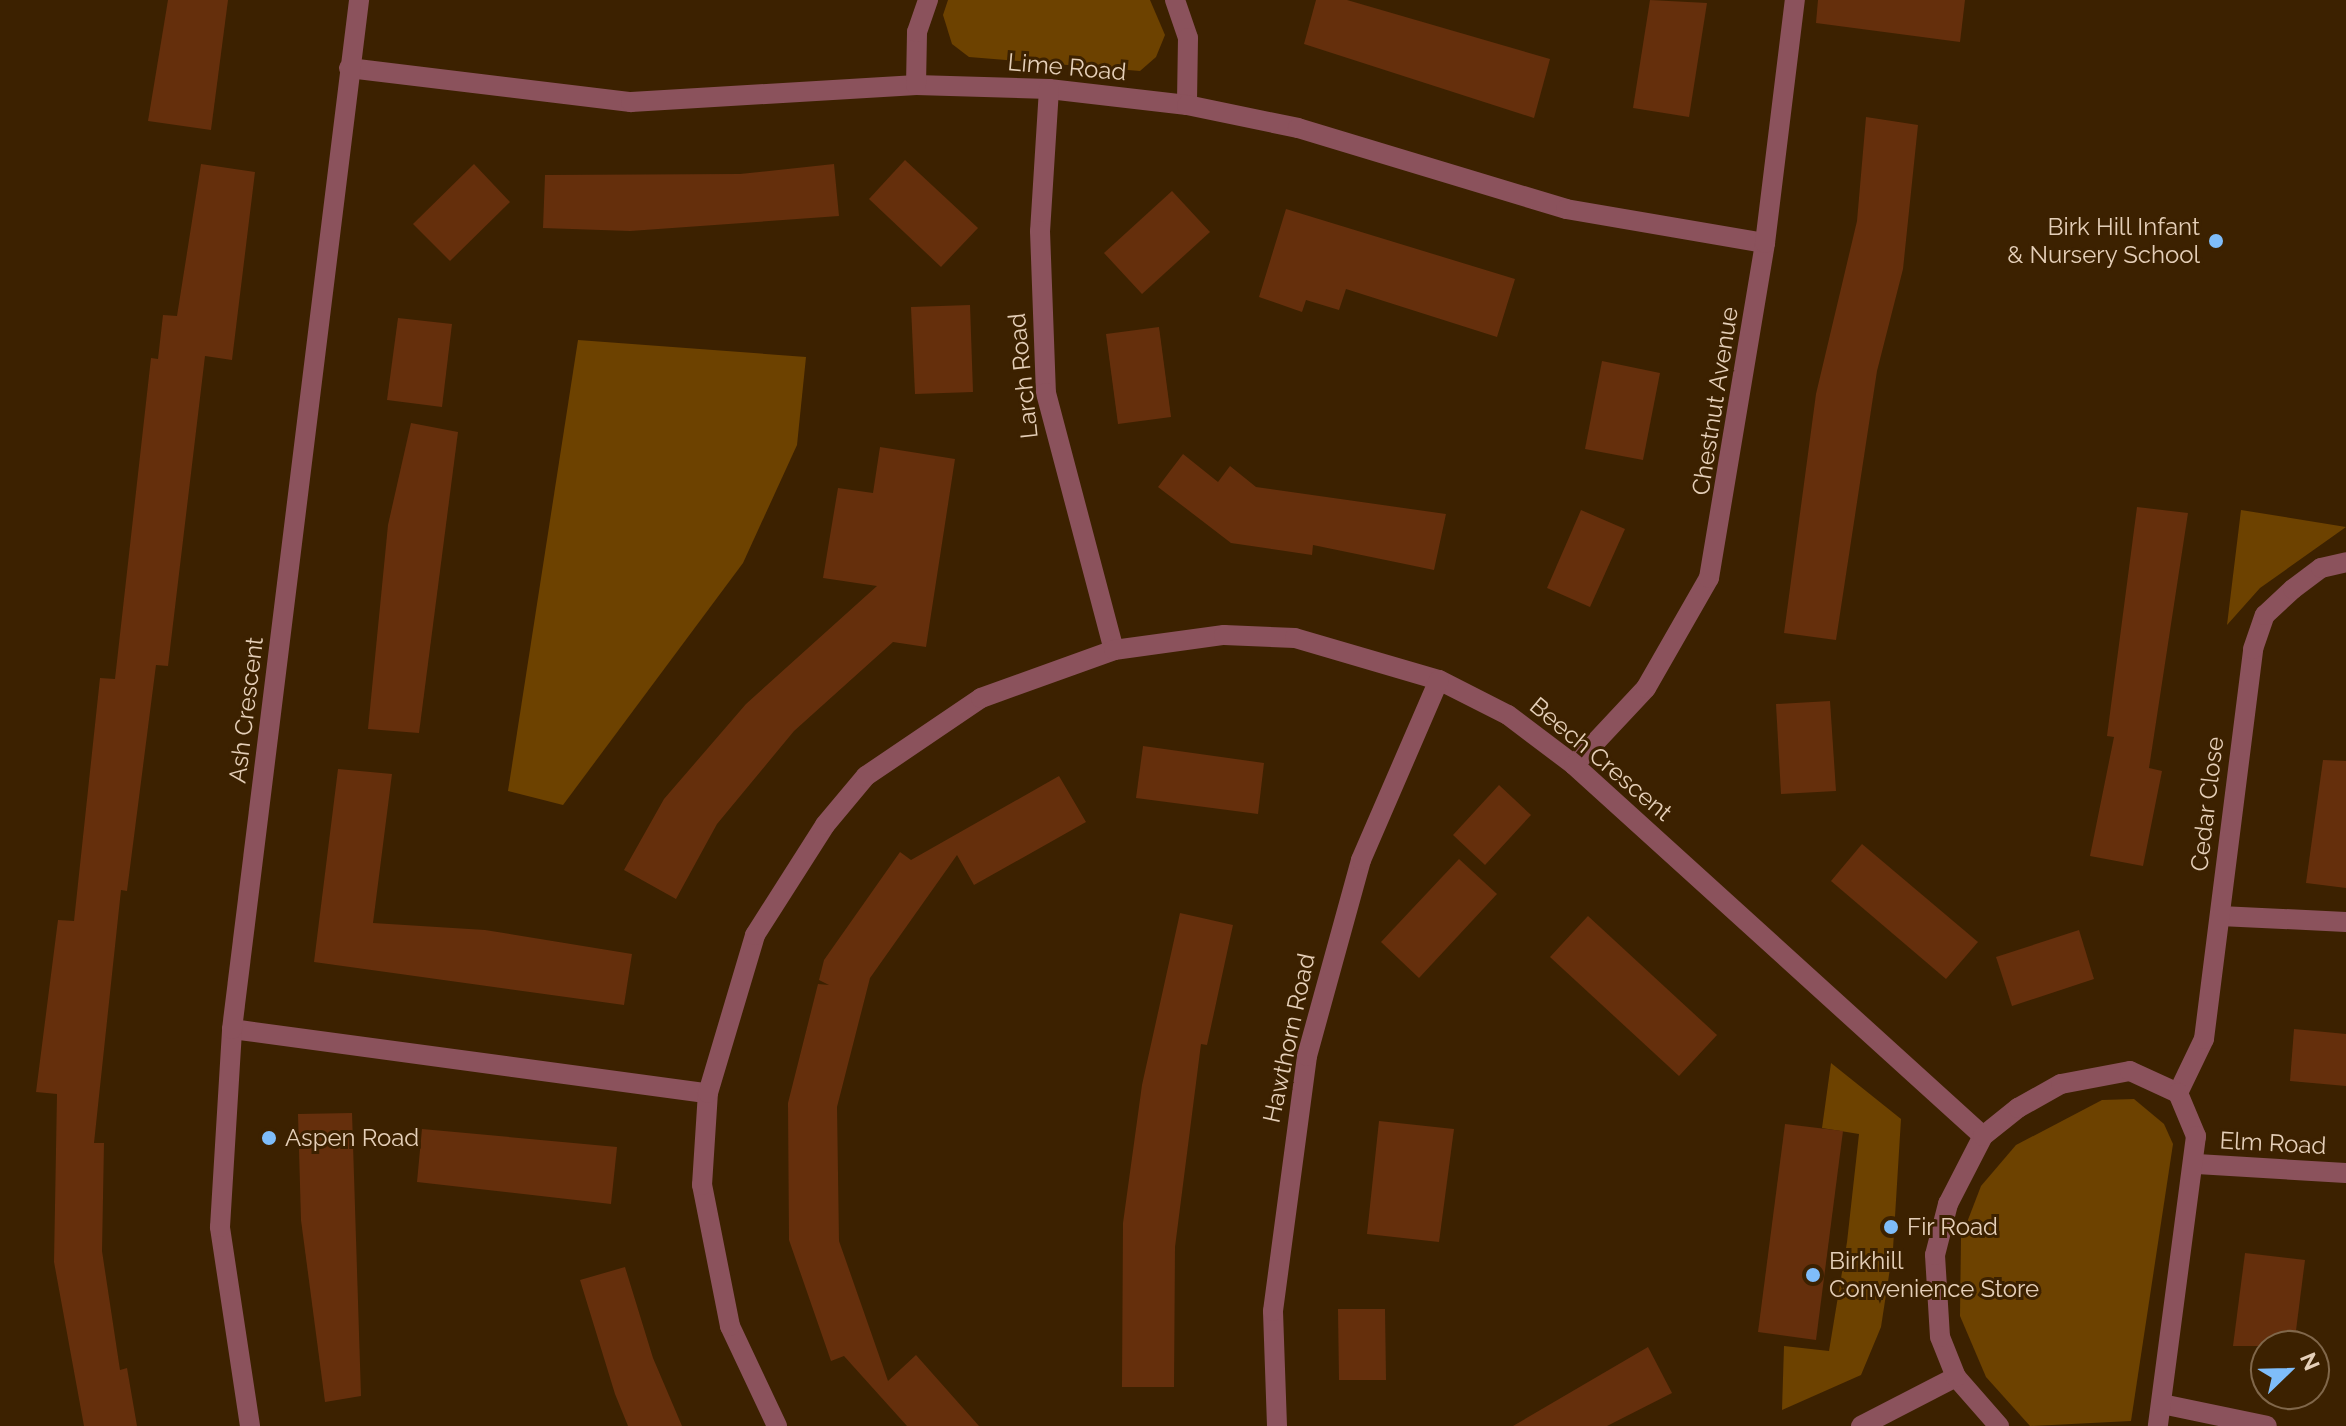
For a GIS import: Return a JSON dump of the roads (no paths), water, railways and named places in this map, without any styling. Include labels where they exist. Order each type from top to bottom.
[{"type":"street","name":"Ash Crescent","points":[[250,1426],[220,1227],[232,1029],[359,0]]},
{"type":"street","points":[[916,85],[917,32],[928,0]]},
{"type":"street","points":[[1175,0],[1188,38],[1187,105]]},
{"type":"street","name":"Chestnut Avenue","points":[[1574,765],[1646,688],[1709,578],[1765,243],[1795,0]]},
{"type":"street","name":"Lime Road","points":[[349,68],[631,102],[916,85],[1049,89],[1187,105],[1298,128],[1566,209],[1765,243]]},
{"type":"street","name":"Larch Road","points":[[1049,89],[1040,231],[1046,393],[1114,650]]},
{"type":"street","name":"Cedar Close","points":[[2178,1093],[2204,1039],[2253,649],[2265,615],[2321,568],[2346,562]]},
{"type":"street","name":"Beech Crescent","points":[[777,1426],[730,1326],[711,1252],[702,1185],[708,1093],[755,935],[818,835],[866,776],[981,698],[1114,650],[1224,635],[1295,638],[1439,680],[1508,715],[1574,765],[1983,1136]]},
{"type":"street","name":"Hawthorn Road","points":[[1277,1426],[1273,1311],[1307,1056],[1361,860],[1439,680]]},
{"type":"street","points":[[2220,916],[2346,922]]},
{"type":"street","points":[[232,1029],[708,1093]]},
{"type":"street","points":[[1999,1426],[1956,1377],[1940,1337],[1935,1255],[1948,1204],[1983,1136],[2061,1084],[2095,1075],[2130,1071],[2178,1093],[2190,1113],[2197,1164],[2158,1426]]},
{"type":"street","name":"Elm Road","points":[[2197,1164],[2346,1173]]},
{"type":"street","points":[[1861,1426],[1956,1377]]},
{"type":"street","points":[[2162,1404],[2267,1426]]},
{"type":"place","name":"Birk Hill Infant & Nursery School","points":[[2216,241]]},
{"type":"place","name":"Aspen Road","points":[[269,1138]]},
{"type":"place","name":"Fir Road","points":[[1891,1227]]},
{"type":"place","name":"Birkhill Convenience Store","points":[[1813,1275]]}]
